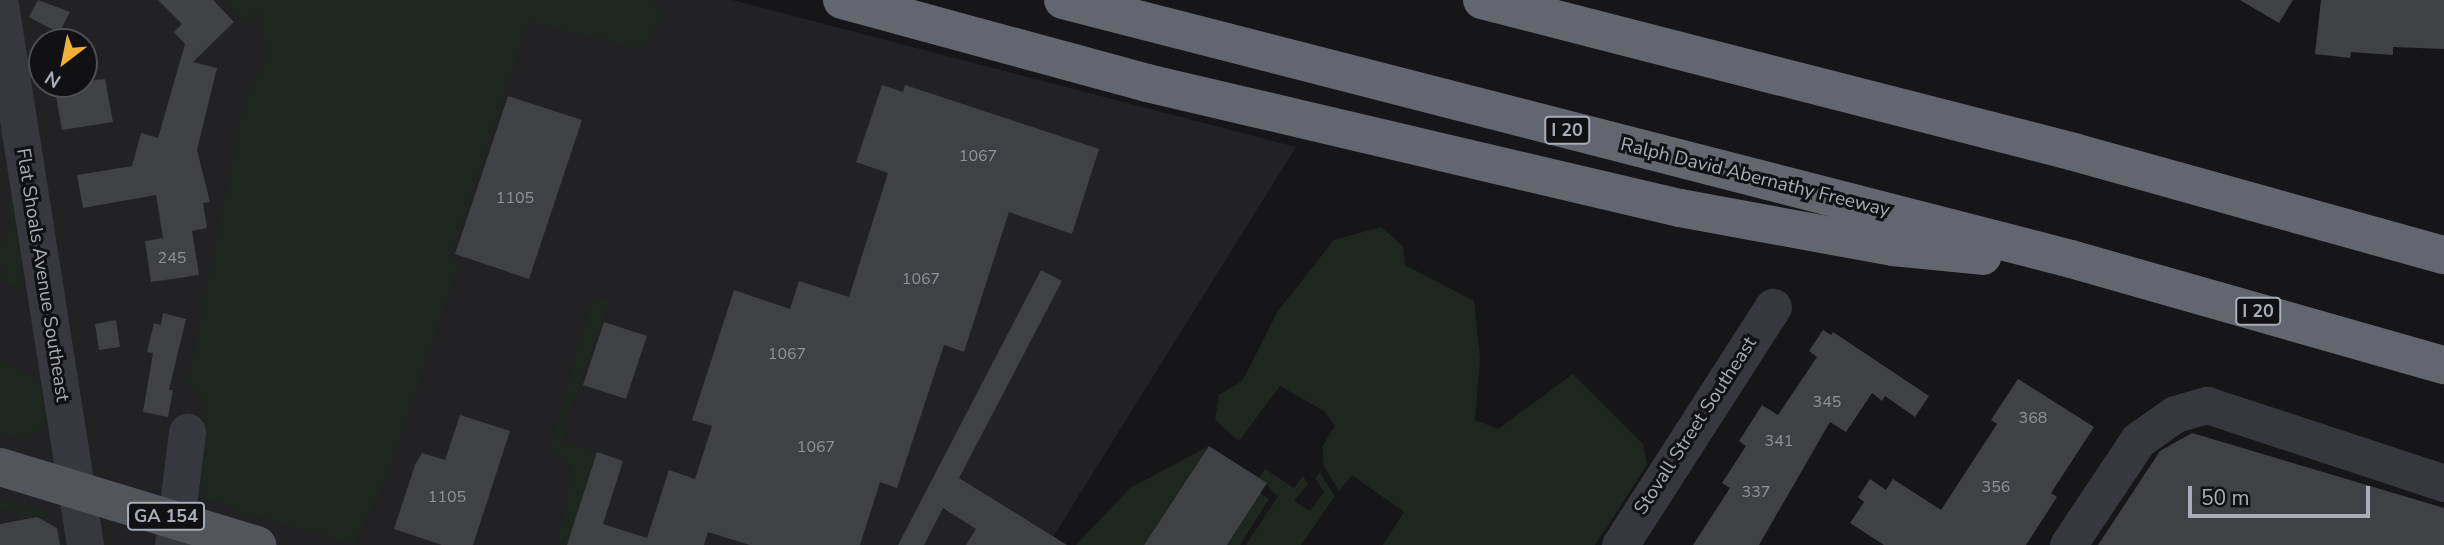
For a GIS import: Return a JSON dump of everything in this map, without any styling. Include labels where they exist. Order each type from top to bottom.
[{"type":"highway","points":[[842,0],[1121,77],[1680,208],[1894,247],[2071,259]]},
{"type":"highway","name":"Ralph David Abernathy Freeway","points":[[1063,0],[2071,259],[2444,365]]},
{"type":"highway","points":[[1482,0],[2074,152],[2444,255]]},
{"type":"highway","points":[[1515,0],[1602,32]]},
{"type":"main road","name":"GA 154","points":[[0,467],[75,487],[174,532],[257,545]]},
{"type":"street","name":"Flat Shoals Avenue Southeast","points":[[1,5],[85,545]]},
{"type":"street","name":"Stovall Street Southeast","points":[[1620,545],[1773,307]]},
{"type":"street","points":[[2067,545],[2138,440],[2175,414],[2207,405],[2444,483]]},
{"type":"street","points":[[174,532],[187,432]]},
{"type":"shaded area","points":[[0,0],[732,0],[1296,147],[1048,545],[0,545]]},
{"type":"shaded area","points":[[223,0],[654,0],[661,16],[645,50],[529,22],[450,257],[460,263],[385,483],[354,545],[238,511],[206,498],[207,491],[201,484],[205,404],[187,384],[244,101],[267,56],[259,9],[253,17],[254,29]]},
{"type":"shaded area","points":[[12,197],[25,292],[0,279],[5,268],[0,265],[0,244],[12,227],[8,200]]},
{"type":"shaded area","points":[[1381,227],[1403,246],[1405,265],[1474,301],[1480,359],[1475,420],[1498,429],[1573,374],[1643,444],[1647,465],[1595,545],[1383,545],[1404,512],[1352,475],[1339,491],[1324,466],[1322,447],[1335,426],[1324,411],[1280,386],[1239,441],[1215,420],[1219,395],[1243,380],[1278,311],[1334,240]]},
{"type":"shaded area","points":[[592,297],[610,301],[568,417],[564,442],[597,452],[567,545],[557,545],[572,467],[550,448]]},
{"type":"shaded area","points":[[0,358],[40,381],[46,420],[43,430],[31,434],[31,441],[0,434]]},
{"type":"shaded area","points":[[1209,446],[1144,545],[1076,545],[1130,488]]},
{"type":"shaded area","points":[[1265,469],[1294,488],[1303,476],[1308,484],[1294,501],[1310,511],[1324,492],[1315,478],[1320,473],[1335,496],[1301,545],[1246,545],[1278,496],[1259,478]]},
{"type":"shaded area","points":[[1260,493],[1269,499],[1240,545],[1227,545]]},
{"type":"shaded area","points":[[0,501],[31,506],[51,515],[47,519],[0,509]]},
{"type":"building","points":[[38,0],[70,12],[62,28],[50,28],[29,17]]},
{"type":"building","points":[[158,0],[213,0],[234,22],[193,62],[217,68],[197,150],[210,202],[203,203],[207,228],[192,231],[199,275],[151,282],[145,241],[163,238],[156,195],[83,208],[77,175],[132,166],[141,133],[158,138],[185,44],[174,32],[182,24]]},
{"type":"building","points":[[2240,0],[2293,0],[2279,23]]},
{"type":"building","points":[[2321,0],[2444,0],[2444,49],[2393,47],[2393,55],[2351,52],[2350,58],[2315,54]]},
{"type":"building","points":[[105,79],[113,122],[62,130],[56,98],[98,98],[98,80]]},
{"type":"building","points":[[882,85],[903,92],[905,85],[1099,149],[1072,234],[1009,212],[964,352],[944,345],[897,488],[880,482],[860,545],[750,545],[708,532],[704,545],[567,545],[597,452],[623,461],[603,524],[647,538],[669,470],[695,479],[712,426],[692,420],[734,290],[790,309],[799,281],[849,297],[888,173],[856,162]]},
{"type":"building","points":[[508,96],[582,120],[529,279],[455,254]]},
{"type":"building","points":[[1041,270],[1062,281],[959,478],[1067,545],[966,545],[976,529],[943,508],[924,545],[898,545]]},
{"type":"building","points":[[163,313],[186,319],[169,390],[173,390],[168,417],[143,412],[153,353],[147,352],[154,323],[161,325]]},
{"type":"building","points":[[116,320],[120,347],[99,350],[95,324]]},
{"type":"building","points":[[604,322],[647,336],[626,399],[583,385]]},
{"type":"building","points":[[1823,330],[1831,335],[1833,332],[1929,396],[1915,417],[1885,396],[1882,401],[1872,393],[1846,432],[1830,422],[1759,545],[1693,545],[1730,488],[1722,483],[1746,446],[1739,441],[1762,405],[1778,415],[1817,357],[1809,351]]},
{"type":"building","points":[[2018,379],[2094,427],[2051,493],[2057,497],[2026,545],[1884,545],[1850,523],[1864,502],[1858,497],[1870,479],[1886,490],[1893,479],[1941,510],[1997,424],[1991,420]]},
{"type":"building","points":[[460,415],[510,431],[473,545],[442,545],[394,529],[415,465],[422,453],[445,460]]},
{"type":"building","points":[[2192,433],[2444,508],[2444,545],[2098,545],[2160,451]]},
{"type":"building","points":[[1209,446],[1267,483],[1227,545],[1144,545]]},
{"type":"building","points":[[37,517],[57,528],[60,545],[0,545],[0,524]]}]
